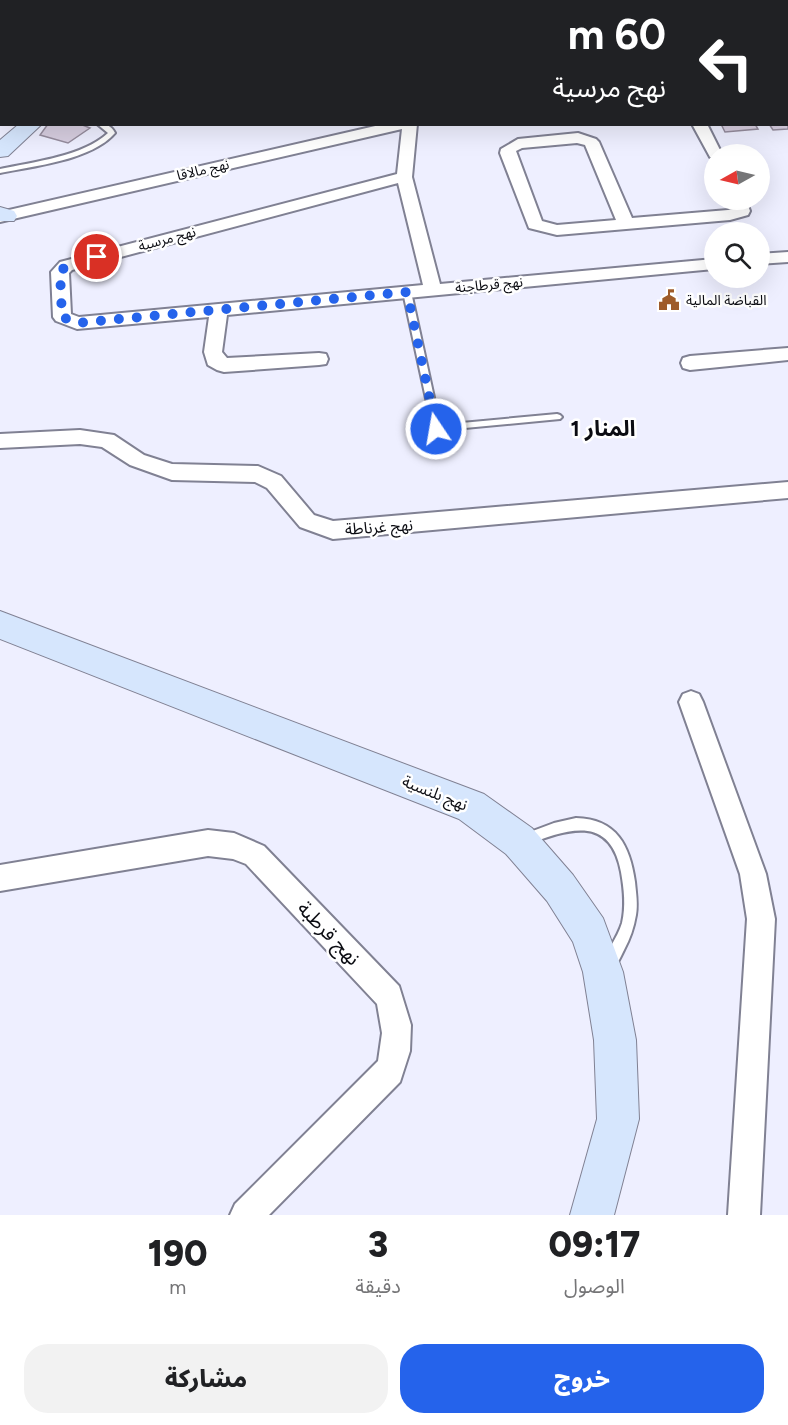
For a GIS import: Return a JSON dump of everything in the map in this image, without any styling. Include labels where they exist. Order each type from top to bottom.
[{"type":"street","points":[[0,151],[30,126]]},
{"type":"street","name":"نهج مالاقا","points":[[2,216],[399,126]]},
{"type":"street","name":"نهج قرطاجنة","points":[[408,126],[405,177],[433,291],[704,265]]},
{"type":"street","points":[[700,126],[710,144]]},
{"type":"street","points":[[626,224],[591,142],[578,138],[518,144],[509,149],[508,153],[535,224],[557,230],[730,215],[742,210]]},
{"type":"street","name":"نهج مرسية","points":[[405,177],[66,266],[60,272],[62,317],[73,322],[433,291]]},
{"type":"street","points":[[770,258],[788,256]]},
{"type":"street","points":[[219,310],[213,352],[215,360],[224,365],[319,359]]},
{"type":"street","points":[[690,363],[788,354]]},
{"type":"street","name":"نهج غرناطة","points":[[0,441],[80,437],[107,440],[137,460],[172,472],[258,474],[274,482],[307,521],[333,530],[788,490]]},
{"type":"street","name":"نهج بلنسية","points":[[0,625],[471,806],[519,841],[560,888],[588,932],[603,972],[615,1040],[618,1119],[592,1215]]},
{"type":"street","points":[[692,702],[753,874],[761,919],[744,1215]]},
{"type":"street","name":"نهج قرطبة","points":[[0,878],[208,843],[234,846],[255,855],[389,996],[398,1025],[396,1054],[389,1071],[246,1215]]},
{"type":"lane","points":[[0,171],[48,161],[99,143],[112,133],[104,126]]},
{"type":"lane","points":[[407,292],[436,429],[557,417]]},
{"type":"lane","points":[[519,841],[581,823],[596,826],[610,833],[621,846],[626,860],[631,896],[630,917],[615,956],[603,972]]},
{"type":"building","points":[[47,126],[90,128],[68,143],[40,135]]},
{"type":"building","points":[[722,126],[756,126],[758,129],[725,132]]},
{"type":"building","points":[[770,126],[788,126],[788,129],[773,130]]},
{"type":"place","name":"القباضة المالية","points":[[669,300]]},
{"type":"district","name":"المنار 1","points":[[603,428]]},
{"type":"route","points":[[97,257],[66,266],[60,272],[60,308],[62,317],[66,320],[77,323],[407,292],[436,429]]}]
